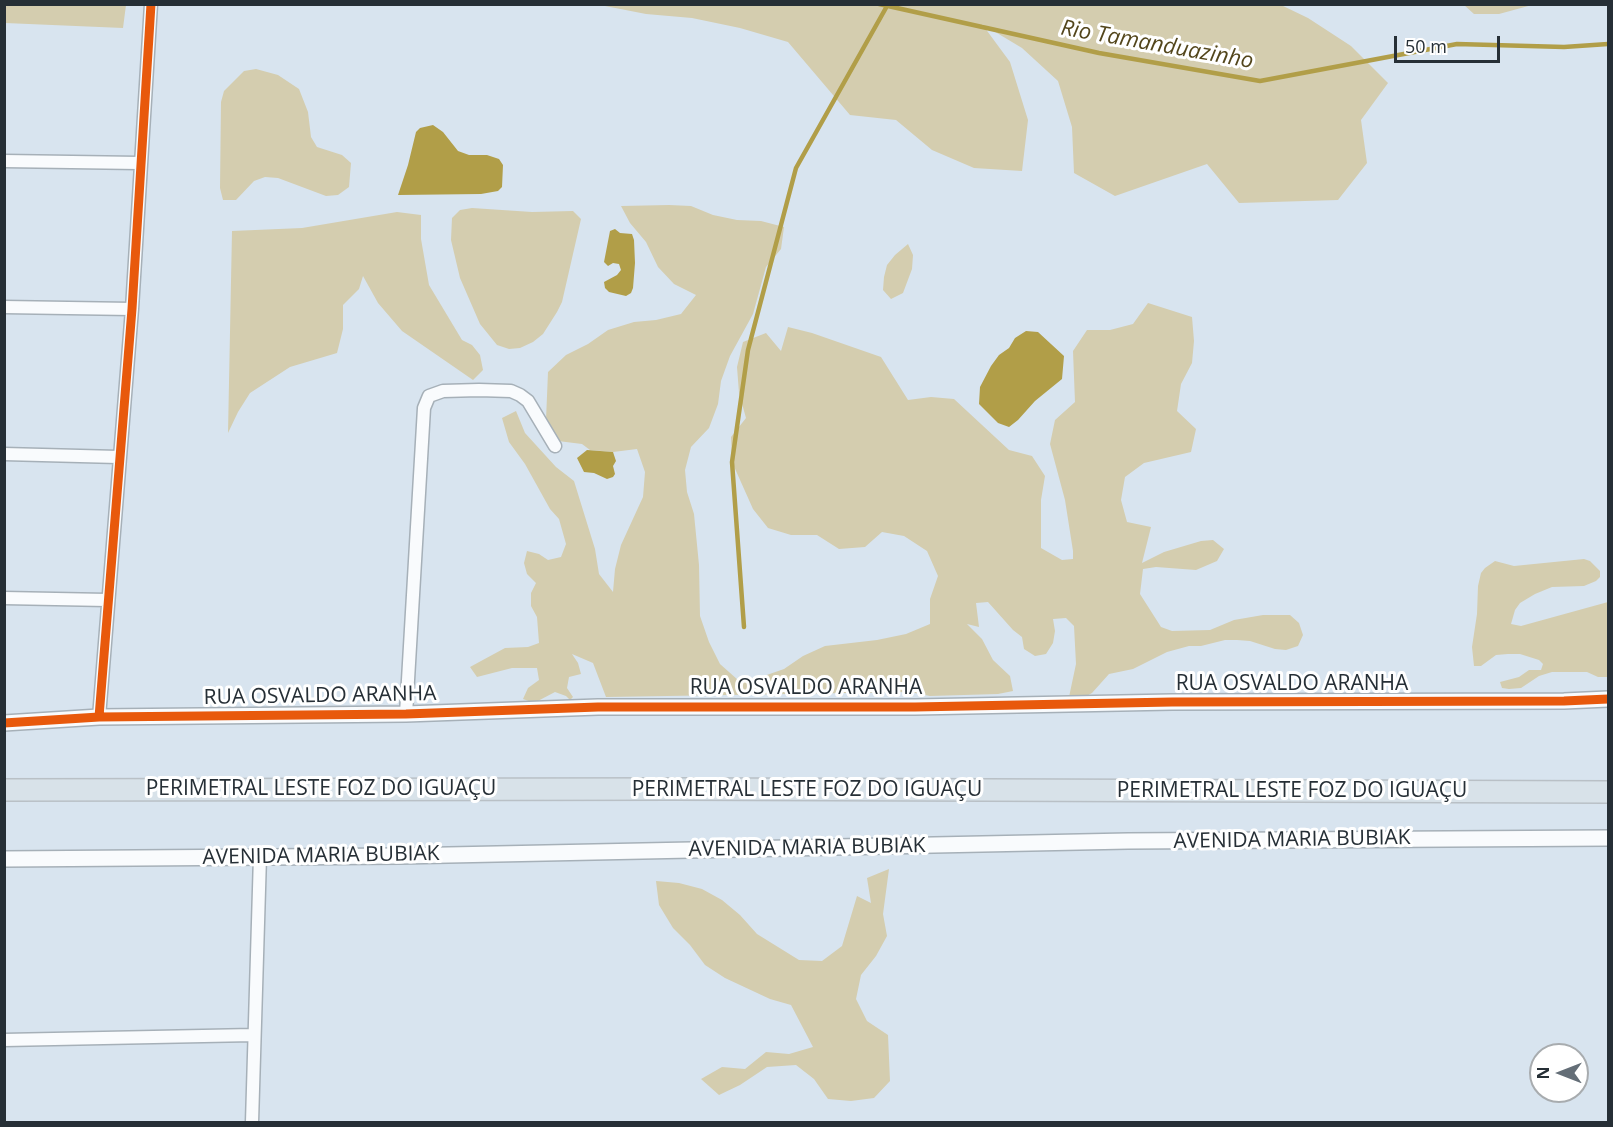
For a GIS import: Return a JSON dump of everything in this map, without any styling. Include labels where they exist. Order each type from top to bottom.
[{"type":"highway","name":"PERIMETRAL LESTE FOZ DO IGUAÇU","points":[[4,790],[711,789],[1608,792]]},
{"type":"street","points":[[99,717],[118,457],[132,309],[151,4]]},
{"type":"street","points":[[4,161],[140,164]]},
{"type":"street","points":[[4,307],[132,309]]},
{"type":"street","points":[[406,714],[424,408],[429,396],[443,391],[510,391],[528,400],[555,446]]},
{"type":"street","points":[[4,454],[118,457]]},
{"type":"street","points":[[4,598],[107,600]]},
{"type":"street","name":"RUA OSVALDO ARANHA","points":[[4,723],[99,717],[406,714],[598,707],[915,707],[1172,702],[1608,699]]},
{"type":"street","name":"AVENIDA MARIA BUBIAK","points":[[4,859],[647,852],[1105,842],[1608,838]]},
{"type":"street","points":[[252,1122],[260,856]]},
{"type":"street","points":[[4,1040],[254,1035]]},
{"type":"shaded area","points":[[4,5],[126,5],[123,28],[5,23]]},
{"type":"shaded area","points":[[600,5],[1281,5],[1308,18],[1351,46],[1388,83],[1361,120],[1367,163],[1338,200],[1239,203],[1207,164],[1115,196],[1074,173],[1072,127],[1058,81],[1022,48],[982,24],[1010,62],[1028,120],[1022,171],[974,168],[932,150],[896,120],[850,115],[788,42],[740,28],[692,18],[646,14]]},
{"type":"shaded area","points":[[1464,5],[1532,5],[1499,14],[1474,14]]},
{"type":"shaded area","points":[[256,69],[278,75],[299,89],[308,112],[311,137],[317,147],[342,155],[351,163],[349,187],[338,195],[326,196],[278,178],[265,177],[254,181],[236,200],[223,200],[220,188],[221,102],[224,91],[244,71]]},
{"type":"shaded area","points":[[433,125],[443,132],[458,151],[469,155],[487,155],[499,159],[503,165],[502,187],[498,191],[481,194],[398,195],[416,132],[420,128]]},
{"type":"shaded area","points":[[621,206],[691,206],[713,215],[737,220],[761,221],[784,227],[781,249],[766,267],[753,314],[730,356],[721,381],[718,404],[709,428],[691,447],[685,470],[687,492],[694,514],[699,565],[700,616],[720,664],[738,680],[761,677],[784,669],[803,656],[825,646],[906,634],[930,624],[930,599],[938,576],[927,551],[904,536],[882,532],[865,547],[839,549],[817,535],[791,535],[768,528],[753,509],[732,462],[731,437],[746,418],[739,393],[737,367],[743,342],[766,333],[781,351],[788,327],[812,333],[881,357],[908,400],[931,397],[954,399],[1009,450],[1032,456],[1045,476],[1041,500],[1041,548],[1062,560],[1073,559],[1065,500],[1050,444],[1055,420],[1075,402],[1073,351],[1087,330],[1110,330],[1133,324],[1148,303],[1192,317],[1194,341],[1192,363],[1181,384],[1177,411],[1196,429],[1191,452],[1144,463],[1125,477],[1121,500],[1127,522],[1151,527],[1142,563],[1164,552],[1201,541],[1213,540],[1224,549],[1217,561],[1196,570],[1156,567],[1143,569],[1140,594],[1161,627],[1172,631],[1210,630],[1234,620],[1263,615],[1290,615],[1299,623],[1303,635],[1298,646],[1286,650],[1250,641],[1225,640],[1201,646],[1189,646],[1167,652],[1133,669],[1109,674],[1092,693],[1081,699],[1069,697],[1076,664],[1074,626],[1066,618],[1053,619],[1055,631],[1053,643],[1046,654],[1035,656],[1024,649],[1022,637],[988,602],[976,603],[979,627],[967,624],[982,639],[993,660],[1010,676],[1013,691],[998,694],[930,696],[910,692],[606,697],[593,663],[572,654],[581,674],[569,677],[567,688],[573,697],[570,700],[555,692],[534,703],[523,699],[528,688],[539,680],[537,668],[512,668],[477,677],[470,667],[505,648],[528,647],[539,643],[537,617],[531,606],[531,593],[536,583],[527,574],[524,563],[527,551],[539,554],[548,560],[561,557],[566,544],[559,519],[550,509],[525,464],[509,442],[502,418],[516,411],[525,433],[556,467],[574,481],[595,549],[599,574],[613,592],[615,569],[621,545],[643,497],[645,472],[637,449],[613,452],[590,450],[582,444],[558,441],[546,420],[548,372],[566,355],[588,344],[608,330],[634,322],[681,314],[696,295],[674,284],[658,267],[646,242],[630,223]]},
{"type":"shaded area","points":[[472,208],[532,212],[573,211],[581,219],[562,302],[543,334],[520,348],[509,349],[497,345],[480,324],[460,278],[451,240],[452,218],[460,210]]},
{"type":"shaded area","points":[[397,212],[421,215],[421,239],[429,285],[462,340],[472,345],[480,355],[483,370],[473,380],[402,331],[378,303],[363,276],[359,289],[343,305],[343,329],[337,353],[290,367],[250,393],[228,433],[232,231],[302,228]]},
{"type":"shaded area","points":[[615,229],[620,233],[632,234],[634,240],[633,288],[626,296],[609,292],[604,282],[621,270],[619,264],[613,263],[608,266],[604,262],[610,231]]},
{"type":"shaded area","points":[[908,244],[913,255],[912,269],[903,293],[891,299],[883,290],[887,265]]},
{"type":"shaded area","points":[[1026,331],[1038,332],[1064,356],[1062,379],[1035,401],[1009,427],[998,423],[979,404],[980,387],[999,355],[1009,348],[1015,338]]},
{"type":"shaded area","points":[[587,450],[613,452],[616,461],[613,466],[615,474],[613,477],[607,479],[594,473],[584,472],[577,458]]},
{"type":"shaded area","points":[[1584,559],[1590,561],[1600,571],[1600,577],[1596,581],[1584,586],[1552,587],[1535,594],[1520,603],[1515,610],[1511,624],[1521,626],[1608,602],[1608,677],[1598,677],[1587,672],[1552,672],[1539,676],[1521,688],[1509,689],[1502,688],[1500,682],[1519,677],[1529,670],[1541,670],[1543,664],[1539,660],[1520,654],[1508,654],[1496,655],[1481,666],[1474,666],[1472,647],[1478,586],[1481,573],[1485,568],[1495,561],[1514,566]]},
{"type":"shaded area","points":[[889,869],[883,914],[887,936],[876,956],[861,975],[856,999],[867,1021],[888,1035],[890,1081],[874,1098],[851,1101],[828,1099],[814,1079],[796,1065],[767,1067],[740,1085],[719,1095],[701,1079],[722,1067],[745,1069],[766,1052],[789,1054],[813,1047],[791,1005],[770,999],[725,978],[705,965],[673,928],[659,905],[656,881],[679,883],[702,889],[722,900],[757,934],[799,960],[822,961],[842,946],[857,896],[871,903],[867,878]]},
{"type":"waterway","name":"Rio Tamanduazinho","points":[[879,4],[1099,53],[1260,81],[1457,44],[1564,47],[1608,44]]},
{"type":"waterway","points":[[744,627],[732,462],[748,350],[796,168],[887,6]]},
{"type":"cycle path","points":[[99,717],[132,309],[151,4]]},
{"type":"cycle path","points":[[4,723],[99,717],[406,714],[598,707],[915,707],[1172,702],[1608,699]]}]
